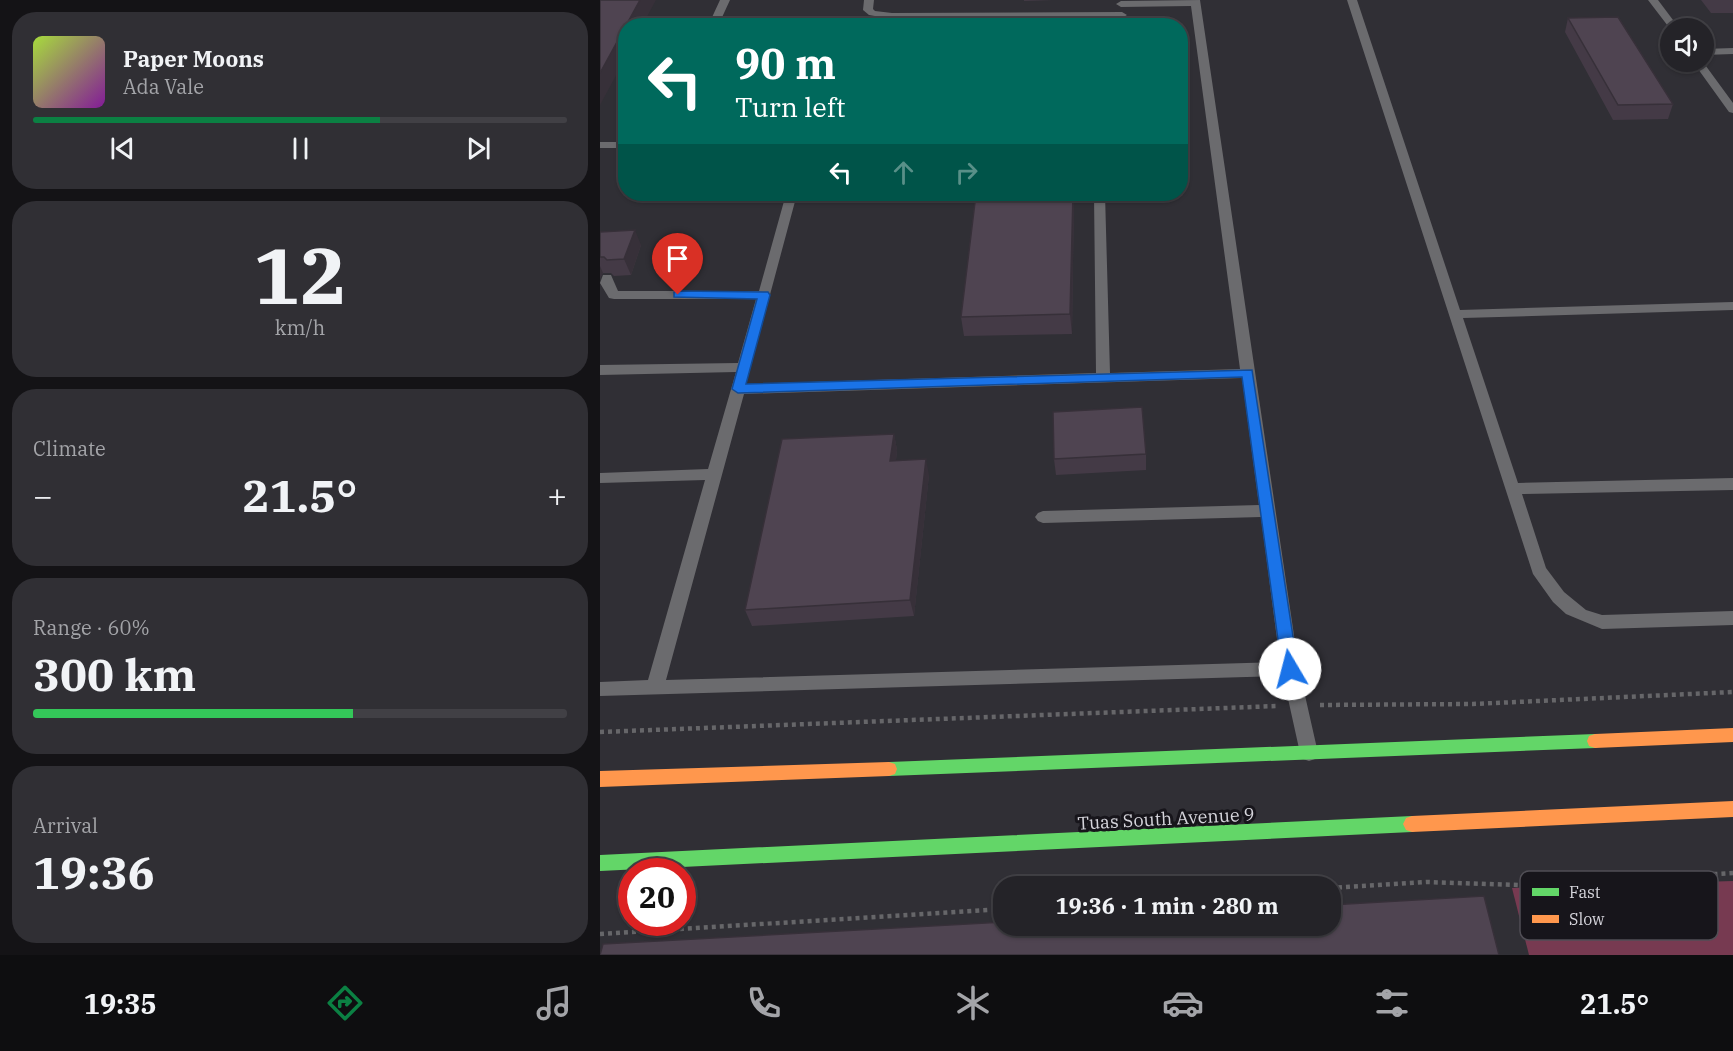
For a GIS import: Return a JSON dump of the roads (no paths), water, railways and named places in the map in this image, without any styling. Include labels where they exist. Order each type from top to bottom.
[{"type":"street","points":[[600,779],[1733,735]]},
{"type":"street","name":"Tuas South Avenue 9","points":[[600,863],[1733,809]]},
{"type":"lane","points":[[717,18],[725,0]]},
{"type":"lane","points":[[869,0],[868,10],[872,13],[892,16],[1122,15]]},
{"type":"lane","points":[[1352,0],[1539,570],[1562,604],[1581,617],[1602,622],[1733,618]]},
{"type":"lane","points":[[1653,0],[1666,18]]},
{"type":"lane","points":[[1119,18],[1122,15],[1121,2],[1195,2],[1290,669],[1309,753]]},
{"type":"lane","points":[[1714,52],[1733,51]]},
{"type":"lane","points":[[1705,72],[1733,110]]},
{"type":"lane","points":[[600,145],[618,145]]},
{"type":"lane","points":[[655,687],[790,201]]},
{"type":"lane","points":[[1100,201],[1103,378]]},
{"type":"lane","points":[[607,279],[606,282],[614,295],[764,295]]},
{"type":"lane","points":[[1455,314],[1733,306]]},
{"type":"lane","points":[[600,370],[744,367]]},
{"type":"lane","points":[[738,389],[1247,373]]},
{"type":"lane","points":[[600,478],[714,474]]},
{"type":"lane","points":[[1513,489],[1733,483]]},
{"type":"lane","points":[[1043,517],[1267,511]]},
{"type":"lane","points":[[600,689],[1290,669]]}]
